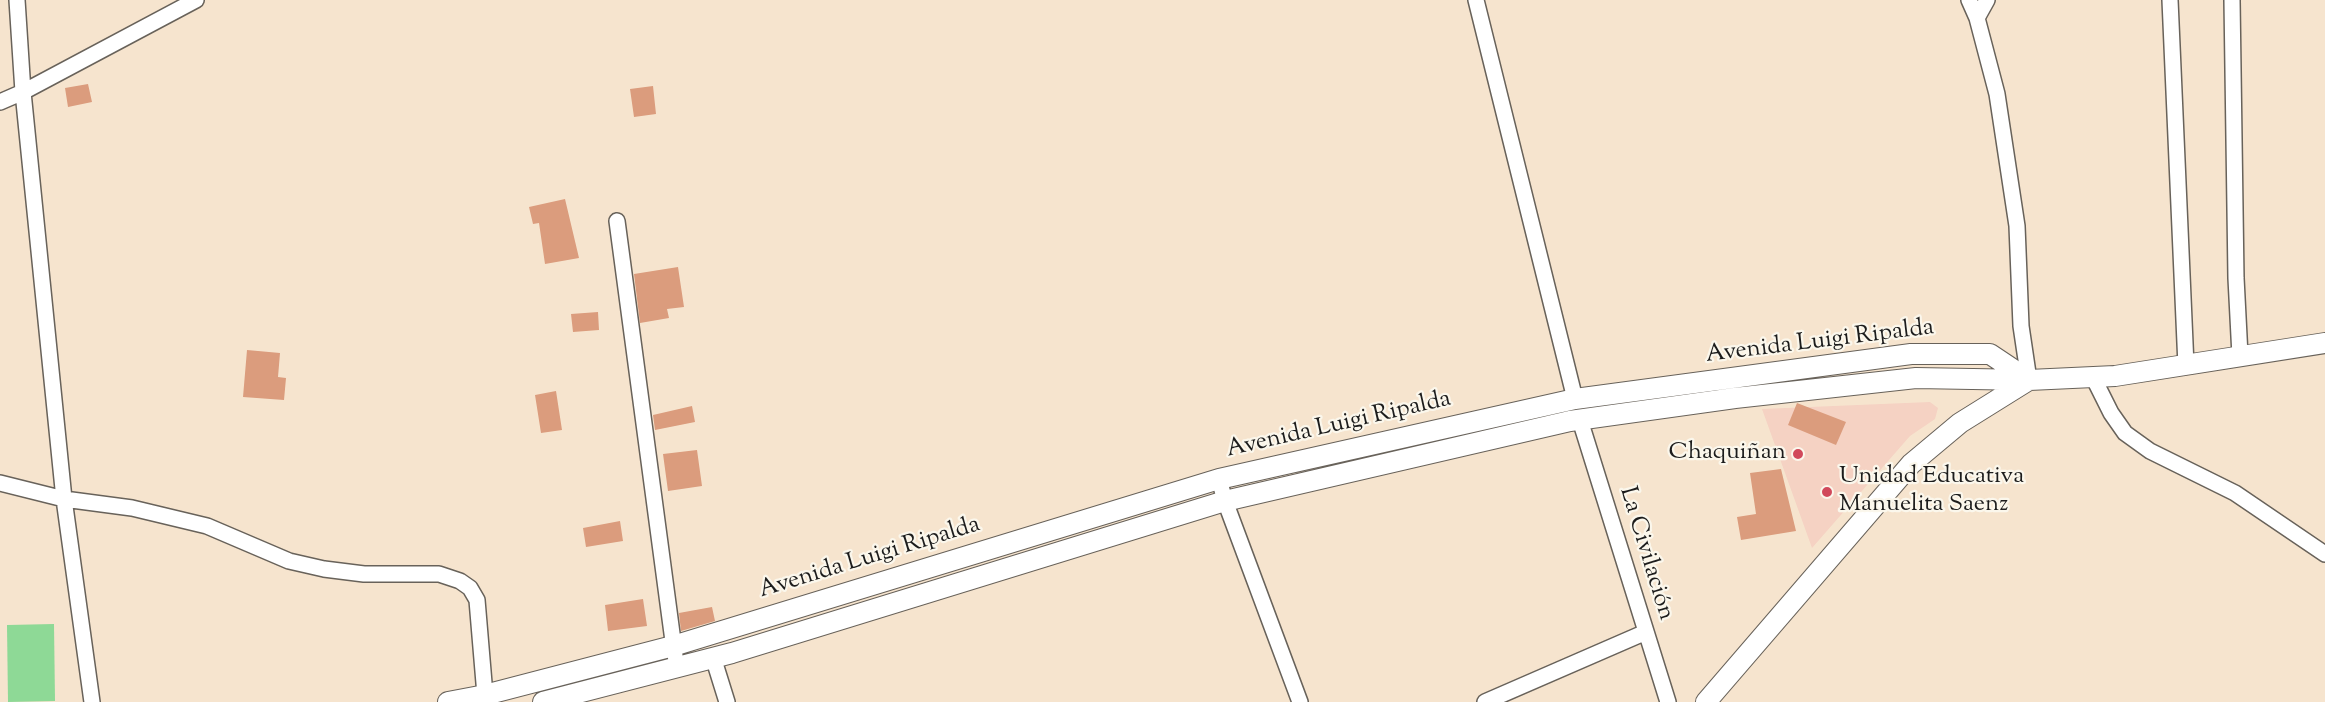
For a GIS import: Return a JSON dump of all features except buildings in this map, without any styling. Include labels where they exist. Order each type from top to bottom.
[{"type":"street","points":[[17,0],[23,92],[64,499],[92,702]]},
{"type":"street","points":[[0,102],[196,0]]},
{"type":"street","points":[[1476,0],[1575,399]]},
{"type":"street","points":[[1969,0],[1977,18],[1997,94],[2017,226],[2021,326],[2029,380]]},
{"type":"street","points":[[1977,18],[1988,0]]},
{"type":"street","points":[[2170,0],[2186,366]]},
{"type":"street","points":[[2232,0],[2236,278],[2240,356]]},
{"type":"street","points":[[617,221],[677,667]]},
{"type":"street","points":[[1706,702],[1911,464],[1960,423],[2029,380],[2115,376],[2325,343]]},
{"type":"street","name":"Avenida Luigi Ripalda","points":[[448,702],[485,695],[673,646],[1219,479],[1575,399],[1911,354],[1990,354],[2029,380]]},
{"type":"street","points":[[2093,377],[2111,413],[2125,433],[2150,451],[2235,493],[2325,554]]},
{"type":"street","name":"Avenida Luigi Ripalda","points":[[543,702],[713,657],[1225,501],[1580,420],[1735,398],[1916,378],[2029,380]]},
{"type":"street","name":"La Civilación","points":[[1580,420],[1668,702]]},
{"type":"street","points":[[1219,479],[1225,501],[1300,702]]},
{"type":"street","points":[[0,483],[64,499],[132,508],[207,526],[289,561],[324,569],[364,574],[439,574],[460,581],[470,588],[477,600],[485,695]]},
{"type":"street","points":[[1485,702],[1646,632]]},
{"type":"street","points":[[713,657],[727,702]]},
{"type":"shaded area","name":"Unidad Educativa Manuelita Saenz","points":[[1930,402],[1938,408],[1935,419],[1910,436],[1812,548],[1762,409]]},
{"type":"green space","points":[[54,624],[55,701],[8,702],[7,625]]},
{"type":"place","name":"Chaquiñan","points":[[1798,454]]},
{"type":"place","name":"Unidad Educativa Manuelita Saenz","points":[[1827,492]]}]
